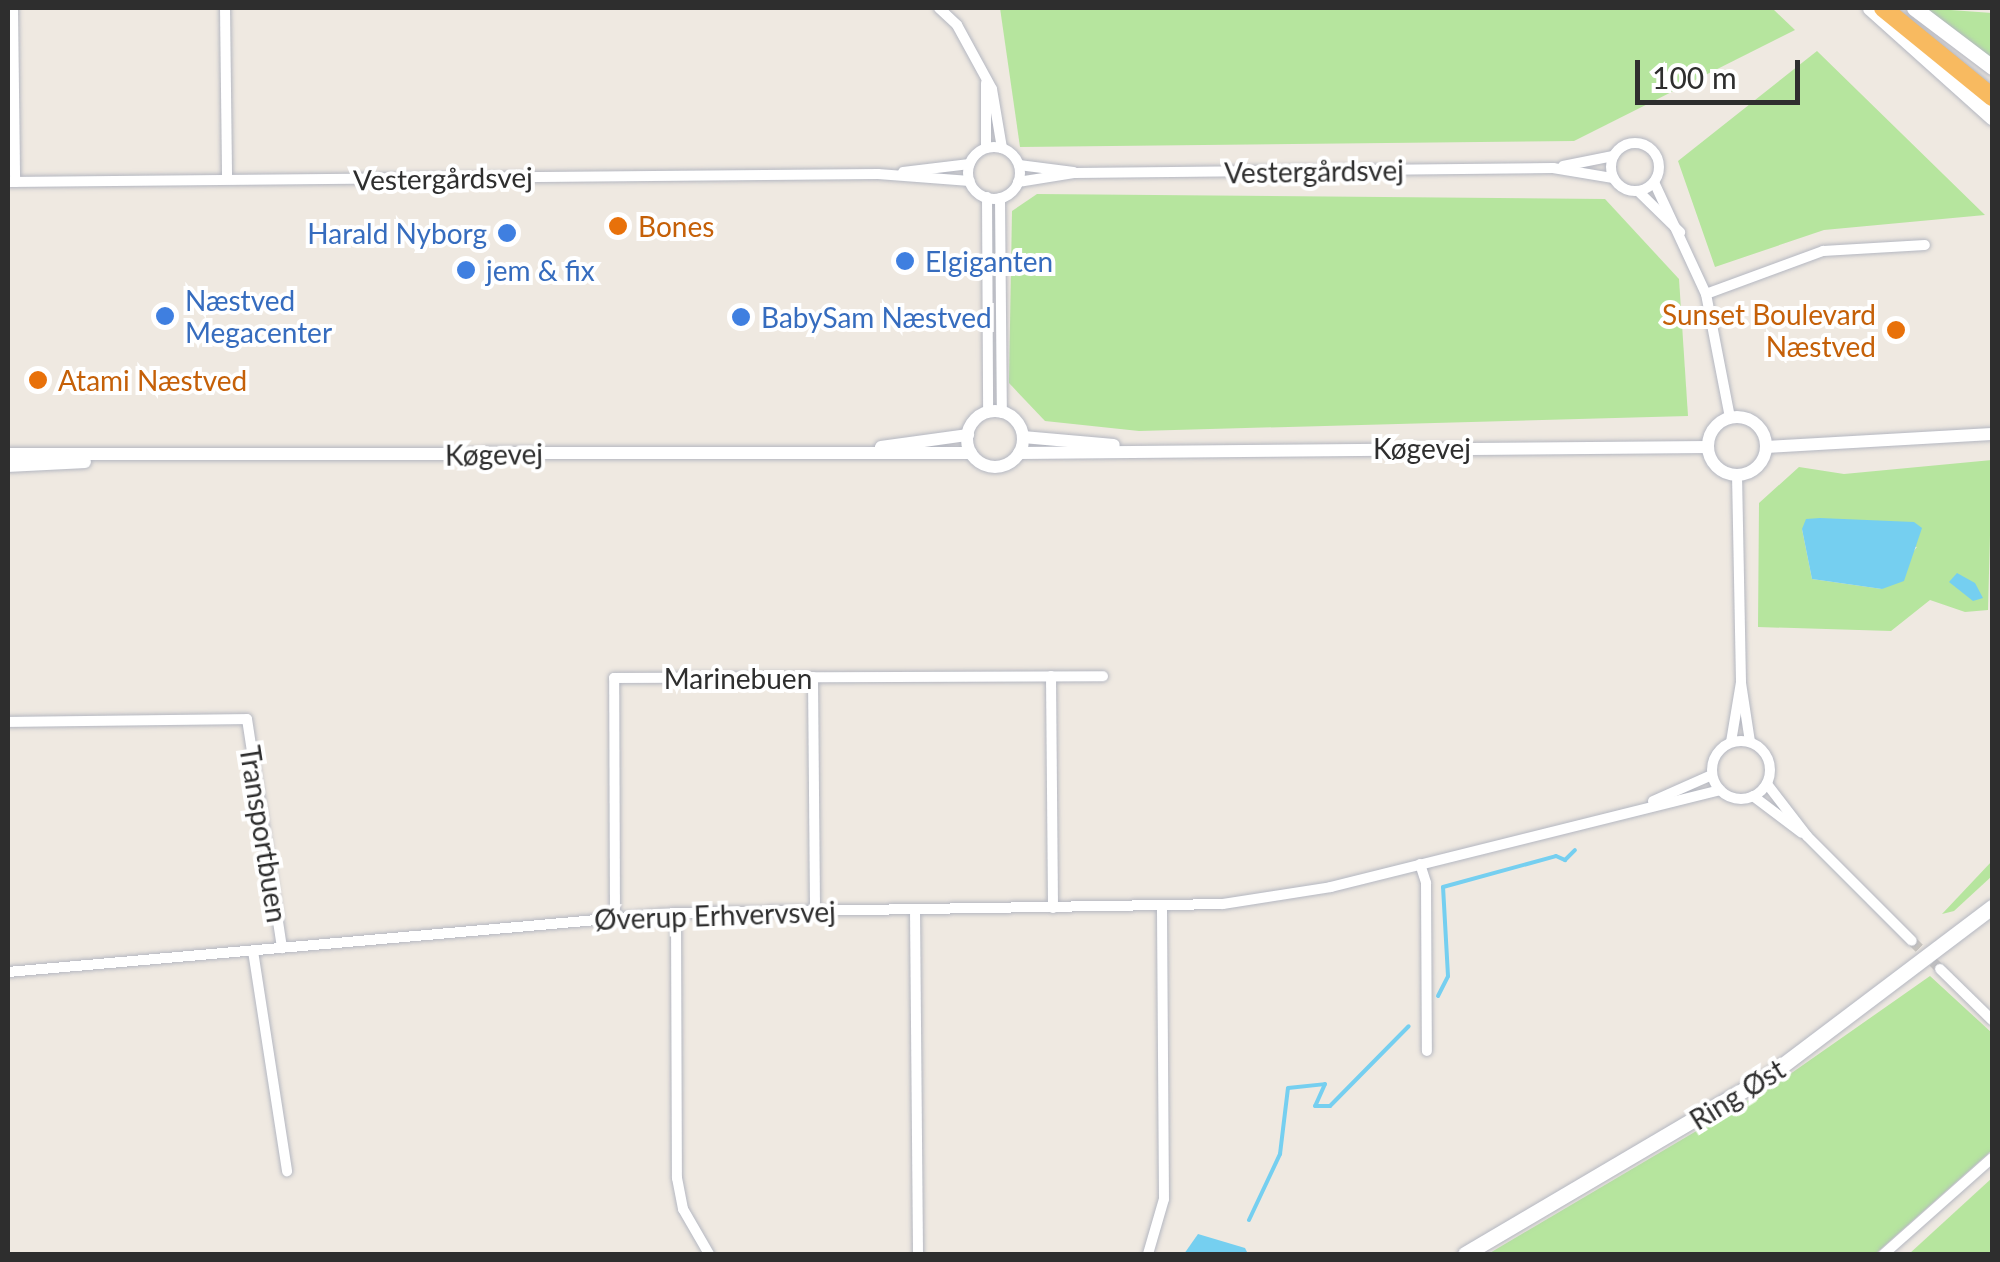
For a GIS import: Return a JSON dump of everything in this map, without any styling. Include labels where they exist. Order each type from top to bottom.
[{"type":"highway","points":[[1882,8],[1992,96]]},
{"type":"highway","points":[[1896,8],[1992,86]]},
{"type":"main road","points":[[1870,8],[1992,117]]},
{"type":"main road","points":[[1914,8],[1992,66]]},
{"type":"main road","name":"Ring Øst","points":[[1464,1254],[1771,1074],[1992,907]]},
{"type":"street","points":[[11,182],[14,8]]},
{"type":"street","points":[[225,8],[227,180]]},
{"type":"street","points":[[939,8],[979,60],[1002,148],[1019,164],[1018,182],[1000,198],[988,197],[970,181],[970,164],[986,148],[1002,148]]},
{"type":"street","points":[[986,82],[986,148]]},
{"type":"street","points":[[1681,232],[1638,191],[1613,178],[1613,156],[1624,145],[1648,146],[1659,164],[1654,182],[1681,232],[1706,294],[1730,418]]},
{"type":"street","name":"Vestergårdsvej","points":[[1552,168],[1613,156]]},
{"type":"street","name":"Vestergårdsvej","points":[[878,174],[970,164]]},
{"type":"street","name":"Vestergårdsvej","points":[[1019,164],[1075,173]]},
{"type":"street","name":"Vestergårdsvej","points":[[1018,182],[1075,173],[1552,168],[1613,178]]},
{"type":"street","name":"Vestergårdsvej","points":[[11,182],[878,174],[970,181]]},
{"type":"street","points":[[1638,191],[1654,182]]},
{"type":"street","points":[[988,197],[995,412],[1023,436],[1020,453],[1000,467],[971,454],[968,436],[995,412],[1000,198]]},
{"type":"street","points":[[1706,294],[1823,251],[1925,245]]},
{"type":"street","points":[[1730,418],[1753,421],[1766,447],[1758,466],[1737,475],[1717,467],[1708,447],[1714,428],[1730,418]]},
{"type":"street","points":[[1766,447],[1992,434]]},
{"type":"street","name":"Køgevej","points":[[860,450],[968,436]]},
{"type":"street","name":"Køgevej","points":[[1023,436],[1136,448]]},
{"type":"street","name":"Køgevej","points":[[1020,453],[1136,448],[1708,447]]},
{"type":"street","name":"Køgevej","points":[[8,454],[127,457],[860,450],[971,454]]},
{"type":"street","name":"Køgevej","points":[[8,466],[127,457]]},
{"type":"street","points":[[1737,475],[1741,682],[1750,742]]},
{"type":"street","points":[[1051,676],[1053,908]]},
{"type":"street","name":"Marinebuen","points":[[615,918],[614,678],[1103,676]]},
{"type":"street","points":[[813,677],[815,910]]},
{"type":"street","points":[[1731,742],[1741,682]]},
{"type":"street","name":"Transportbuen","points":[[8,722],[247,720],[282,948]]},
{"type":"street","points":[[1767,784],[1754,796],[1736,798],[1720,790],[1712,775],[1718,752],[1731,742],[1750,742],[1766,754],[1767,784],[1806,836]]},
{"type":"street","name":"Øverup Erhvervsvej","points":[[1630,812],[1712,775]]},
{"type":"street","name":"Øverup Erhvervsvej","points":[[8,972],[676,913],[1162,906],[1259,900],[1720,790]]},
{"type":"street","points":[[1754,796],[1806,836],[1912,941]]},
{"type":"street","points":[[1420,864],[1426,882],[1427,1052]]},
{"type":"street","points":[[1148,1254],[1164,1199],[1162,906]]},
{"type":"street","points":[[916,909],[918,1254]]},
{"type":"street","points":[[676,913],[677,1178],[683,1210],[709,1254]]},
{"type":"street","points":[[253,951],[287,1170]]},
{"type":"street","points":[[1940,969],[1992,1020]]},
{"type":"street","points":[[1884,1254],[1992,1158]]},
{"type":"green space","points":[[1000,8],[1772,8],[1795,30],[1574,141],[1020,147]]},
{"type":"green space","points":[[1923,8],[1992,13],[1992,60]]},
{"type":"green space","points":[[1817,51],[1985,215],[1824,230],[1715,267],[1678,161]]},
{"type":"green space","points":[[1037,194],[1605,199],[1679,279],[1688,416],[1139,431],[1045,421],[1009,383],[1012,211]]},
{"type":"green space","points":[[1992,460],[1988,610],[1965,612],[1930,600],[1891,631],[1758,627],[1759,503],[1799,467],[1844,474]],"holes":[[[1802,529],[1917,547],[1882,589],[1812,579]]]},
{"type":"green space","points":[[1992,861],[1992,876],[1954,911],[1942,914]]},
{"type":"green space","points":[[1930,976],[1992,1033],[1992,1150],[1875,1254],[1488,1254],[1776,1084]]},
{"type":"green space","points":[[1992,1178],[1992,1254],[1909,1254]]},
{"type":"water","points":[[1806,519],[1914,522],[1922,528],[1904,581],[1882,589],[1812,579],[1802,529]]},
{"type":"water","points":[[1957,573],[1975,583],[1983,598],[1973,601],[1949,582]]},
{"type":"water","points":[[1198,1234],[1245,1248],[1248,1254],[1184,1254]]},
{"type":"waterway","points":[[1438,996],[1448,976],[1443,887],[1556,856],[1565,860],[1575,850]]},
{"type":"waterway","points":[[1249,1220],[1280,1154],[1288,1088],[1325,1084],[1315,1106],[1330,1106],[1409,1026]]},
{"type":"tunnel","points":[[1912,941],[1940,969]]},
{"type":"place","name":"Bones","points":[[618,226]]},
{"type":"place","name":"Harald Nyborg","points":[[507,233]]},
{"type":"place","name":"Elgiganten","points":[[905,261]]},
{"type":"place","name":"jem & fix","points":[[466,270]]},
{"type":"place","name":"Næstved Megacenter","points":[[165,316]]},
{"type":"place","name":"BabySam Næstved","points":[[741,317]]},
{"type":"place","name":"Sunset Boulevard Næstved","points":[[1896,330]]},
{"type":"place","name":"Atami Næstved","points":[[38,380]]}]
